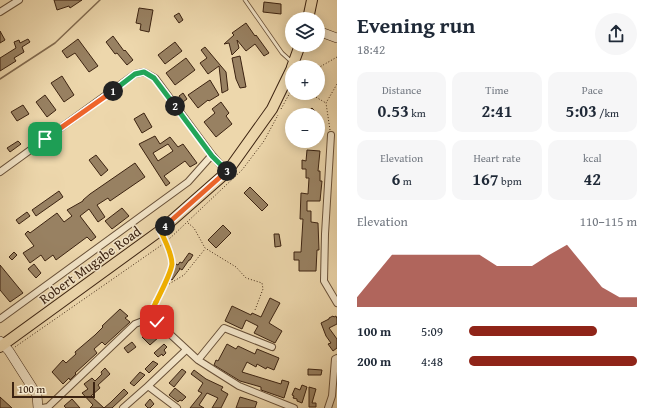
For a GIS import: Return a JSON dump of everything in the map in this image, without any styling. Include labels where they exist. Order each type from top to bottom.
[{"type":"main road","points":[[309,12],[312,0]]},
{"type":"main road","name":"Robert Mugabe Road","points":[[1,344],[160,230],[227,172],[272,109],[285,82]]},
{"type":"street","points":[[0,12],[19,0]]},
{"type":"street","points":[[325,34],[337,38]]},
{"type":"street","points":[[0,172],[135,74],[144,72],[154,78],[212,156],[227,172]]},
{"type":"street","points":[[331,135],[325,234],[324,281],[337,303]]},
{"type":"street","points":[[0,319],[188,182],[212,156]]},
{"type":"street","points":[[42,408],[48,407],[135,324],[148,319],[157,322],[198,360],[239,386],[294,408]]},
{"type":"street","points":[[198,360],[224,328],[272,348]]},
{"type":"street","points":[[1,344],[37,395],[38,408]]},
{"type":"street","points":[[123,408],[186,350]]},
{"type":"street","points":[[328,408],[332,396],[335,359],[337,358]]},
{"type":"street","points":[[148,386],[177,408]]},
{"type":"lane","points":[[245,0],[288,60]]},
{"type":"path","points":[[325,64],[337,57]]},
{"type":"path","points":[[331,135],[326,103],[337,84]]},
{"type":"path","points":[[321,100],[326,103]]},
{"type":"path","points":[[187,223],[194,228],[206,248],[236,267],[246,278],[262,283],[263,289],[255,310]]},
{"type":"path","points":[[148,319],[164,288],[172,264],[166,242],[160,230]]},
{"type":"path","points":[[164,288],[184,275],[206,248]]},
{"type":"building","points":[[54,0],[82,0],[70,8],[69,6],[57,10]]},
{"type":"building","points":[[264,2],[281,4],[281,14],[263,12]]},
{"type":"building","points":[[139,8],[153,10],[149,32],[140,30],[141,24],[136,23]]},
{"type":"building","points":[[179,13],[183,20],[179,23],[174,16]]},
{"type":"building","points":[[246,23],[269,53],[264,56],[255,44],[246,51],[237,40],[239,48],[232,55],[229,43],[224,44],[234,35],[232,33]]},
{"type":"building","points":[[0,31],[5,40],[0,43]]},
{"type":"building","points":[[113,36],[133,60],[127,65],[117,53],[115,54],[106,42]]},
{"type":"building","points":[[28,39],[30,42],[22,47],[24,52],[14,58],[16,61],[0,71],[0,58],[16,48],[14,42],[19,40],[20,43]]},
{"type":"building","points":[[78,39],[98,66],[89,72],[75,53],[67,58],[62,51]]},
{"type":"building","points":[[175,42],[182,51],[165,64],[158,55]]},
{"type":"building","points":[[205,47],[226,72],[228,90],[222,93],[219,66],[208,74],[200,63],[207,58],[201,50]]},
{"type":"building","points":[[240,56],[246,87],[240,88],[236,79],[232,58]]},
{"type":"building","points":[[186,58],[195,70],[175,85],[166,73]]},
{"type":"building","points":[[62,76],[74,95],[64,102],[51,83]]},
{"type":"building","points":[[210,80],[219,95],[209,101],[208,100],[198,108],[188,95]]},
{"type":"building","points":[[183,93],[187,99],[183,102],[179,96]]},
{"type":"building","points":[[45,95],[56,110],[47,117],[36,102]]},
{"type":"building","points":[[221,102],[229,113],[226,116],[232,124],[216,137],[204,122],[215,113],[212,109]]},
{"type":"building","points":[[23,105],[29,114],[17,121],[11,112]]},
{"type":"building","points":[[144,113],[152,127],[142,133],[134,119]]},
{"type":"building","points":[[155,136],[160,144],[170,137],[178,147],[183,144],[197,163],[190,167],[185,161],[164,176],[170,183],[166,186],[139,144]],"holes":[[[168,144],[173,151],[158,161],[153,153]]]},
{"type":"building","points":[[18,141],[21,144],[10,152],[7,148]]},
{"type":"building","points":[[307,150],[320,151],[318,171],[320,171],[320,181],[322,181],[320,201],[307,201],[307,211],[311,211],[311,222],[318,223],[319,250],[317,250],[316,271],[299,271],[299,260],[294,260],[294,252],[301,252],[303,219],[300,219],[301,193],[308,194],[309,178],[306,178],[306,169],[302,169],[302,160],[306,161]]},
{"type":"building","points":[[96,155],[108,170],[101,176],[89,160]]},
{"type":"building","points":[[135,163],[145,177],[110,201],[108,198],[97,205],[105,217],[98,222],[89,209],[80,216],[96,237],[91,241],[87,237],[56,260],[53,255],[45,261],[41,255],[30,263],[23,253],[34,246],[25,234],[28,231],[30,233],[57,213],[64,222],[72,216],[67,210],[83,201],[90,194]]},
{"type":"building","points":[[250,187],[268,205],[262,211],[244,193]]},
{"type":"building","points":[[59,191],[63,197],[36,216],[32,210]]},
{"type":"building","points":[[122,208],[129,216],[112,229],[105,221]]},
{"type":"building","points":[[27,212],[30,216],[19,224],[16,220]]},
{"type":"building","points":[[223,225],[231,233],[216,248],[208,240]]},
{"type":"building","points":[[274,234],[279,234],[281,246],[275,247]]},
{"type":"building","points":[[14,252],[17,255],[12,260],[9,257]]},
{"type":"building","points":[[189,253],[193,255],[182,270],[179,268],[180,269],[172,280],[167,277],[170,271],[172,272],[176,264],[178,265],[180,262],[182,263]]},
{"type":"building","points":[[34,264],[41,273],[36,278],[28,269]]},
{"type":"building","points":[[0,265],[23,293],[10,302],[0,290]]},
{"type":"building","points":[[270,298],[280,303],[269,323],[282,331],[275,343],[254,333],[258,326],[246,320],[242,329],[225,321],[232,306],[251,315],[252,313],[261,317]]},
{"type":"building","points":[[120,309],[128,316],[125,318],[130,322],[105,345],[102,342],[94,349],[97,353],[75,373],[76,374],[70,380],[69,378],[63,384],[52,372],[63,360],[66,363],[76,354],[75,352],[95,335]]},
{"type":"building","points":[[333,316],[336,316],[337,324],[329,328],[337,339],[337,348],[333,351],[328,344],[331,343],[326,336],[321,323]]},
{"type":"building","points":[[152,329],[159,337],[150,345],[142,337]]},
{"type":"building","points":[[132,342],[136,347],[128,353],[124,348]]},
{"type":"building","points":[[164,344],[167,347],[164,350],[166,353],[163,356],[162,354],[158,357],[154,353]]},
{"type":"building","points":[[227,344],[236,349],[238,346],[255,354],[257,349],[279,358],[274,370],[267,367],[266,369],[257,364],[256,367],[247,362],[242,372],[281,384],[282,380],[289,382],[284,398],[261,390],[261,387],[240,381],[214,365],[216,360],[218,361]]},
{"type":"building","points":[[153,361],[158,364],[149,373],[145,369]]},
{"type":"building","points":[[105,368],[110,374],[98,385],[100,388],[91,396],[104,408],[90,408],[93,405],[82,393],[88,389],[84,384],[92,378],[95,381],[102,374],[101,372]]},
{"type":"building","points":[[182,369],[186,372],[174,387],[169,383]]},
{"type":"building","points":[[308,369],[322,370],[321,375],[308,375]]},
{"type":"building","points":[[194,370],[206,379],[223,387],[221,390],[228,394],[221,408],[212,408],[218,398],[207,393],[199,405],[204,408],[190,408],[202,393],[198,391],[203,383],[191,374]]},
{"type":"building","points":[[140,372],[145,375],[134,386],[130,383]]},
{"type":"building","points":[[302,385],[307,387],[302,403],[293,398],[294,396],[292,395],[295,388],[300,390]]},
{"type":"building","points":[[309,387],[316,389],[312,403],[316,403],[316,407],[309,407]]},
{"type":"building","points":[[175,388],[186,397],[182,401],[180,400],[178,402],[169,395]]},
{"type":"building","points":[[124,389],[128,393],[112,408],[104,408]]},
{"type":"building","points":[[0,397],[12,408],[0,408]]},
{"type":"building","points":[[240,397],[257,402],[255,408],[236,408]]},
{"type":"building","points":[[72,399],[80,408],[66,408],[64,406]]},
{"type":"building","points":[[150,399],[154,404],[148,408],[145,405]]},
{"type":"waterway","points":[[0,79],[55,43],[100,0]]},
{"type":"route","points":[[45,139],[135,74],[144,72],[154,78],[212,156],[227,172],[160,230],[166,242],[172,264],[164,288],[148,319],[157,322]]}]
